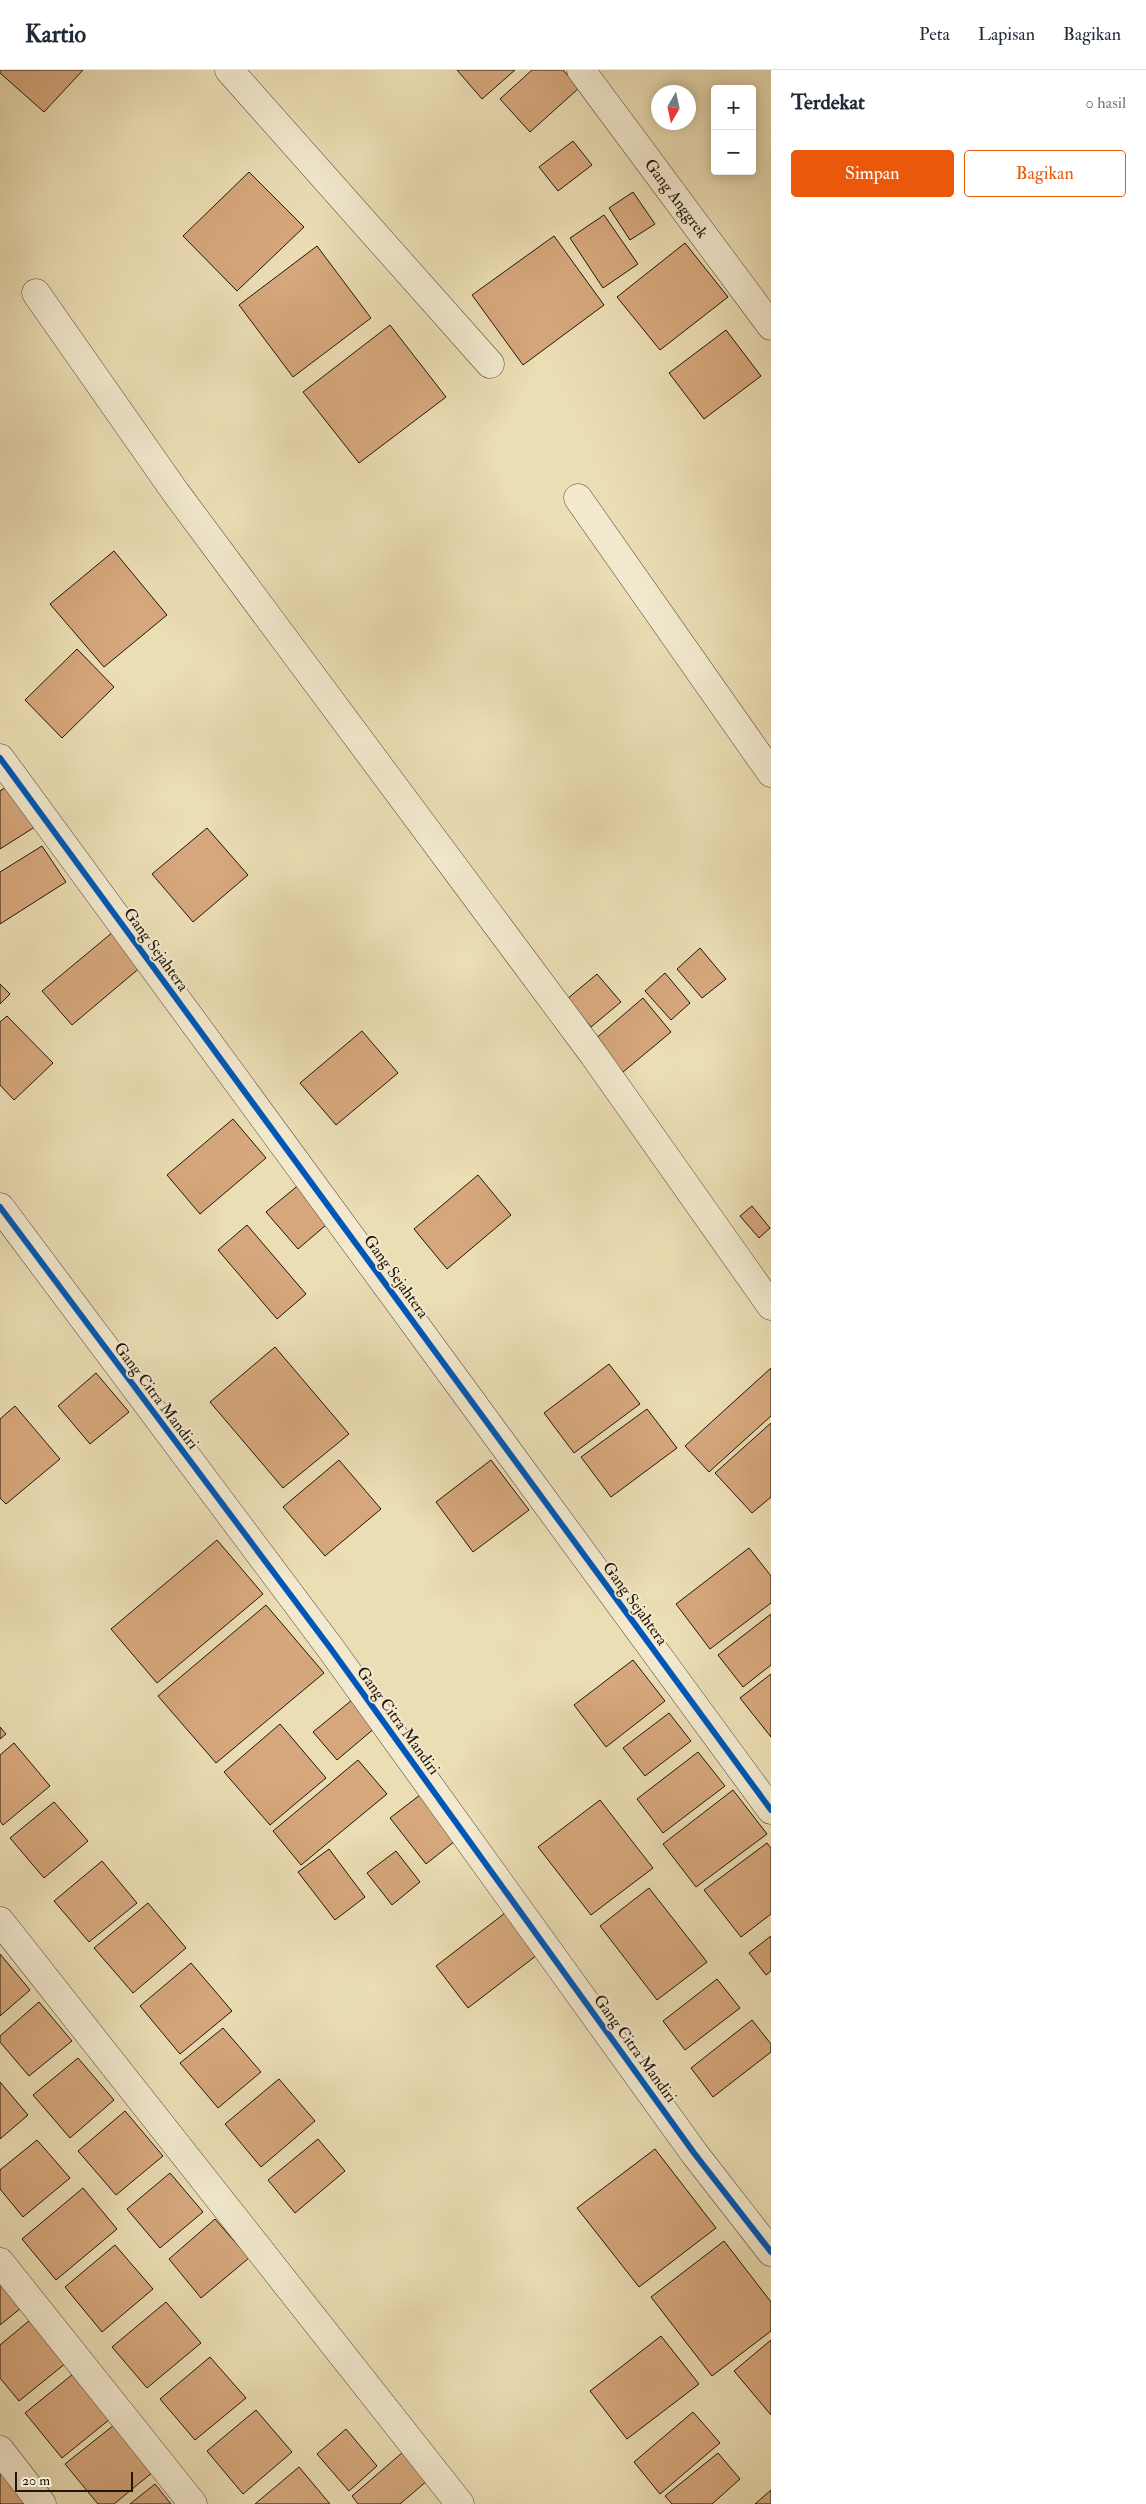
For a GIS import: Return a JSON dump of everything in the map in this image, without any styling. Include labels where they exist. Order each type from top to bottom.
[{"type":"street","points":[[229,70],[490,364]]},
{"type":"street","name":"Gang Anggrek","points":[[581,70],[771,326]]},
{"type":"street","points":[[36,293],[176,493],[593,1054],[771,1306]]},
{"type":"street","points":[[578,498],[771,773]]},
{"type":"street","name":"Gang Sejahtera","points":[[0,758],[771,1810]]},
{"type":"street","name":"Gang Citra Mandiri","points":[[0,1207],[331,1649],[694,2153],[771,2252]]},
{"type":"street","points":[[0,1921],[460,2504]]},
{"type":"street","points":[[0,2262],[192,2504]]},
{"type":"street","points":[[0,2450],[42,2504]]},
{"type":"building","points":[[0,70],[83,70],[44,112],[0,73]]},
{"type":"building","points":[[457,70],[515,70],[482,99]]},
{"type":"building","points":[[532,70],[563,70],[579,88],[530,132],[500,99]]},
{"type":"building","points":[[573,141],[592,165],[558,191],[539,167]]},
{"type":"building","points":[[249,172],[304,227],[237,291],[183,236]]},
{"type":"building","points":[[633,192],[655,224],[630,240],[609,208]]},
{"type":"building","points":[[604,215],[638,264],[603,288],[570,238]]},
{"type":"building","points":[[554,236],[604,305],[523,365],[472,295]]},
{"type":"building","points":[[685,243],[728,297],[660,350],[617,297]]},
{"type":"building","points":[[317,246],[371,318],[293,377],[239,305]]},
{"type":"building","points":[[390,325],[446,397],[359,463],[303,392]]},
{"type":"building","points":[[726,330],[761,376],[704,419],[669,373]]},
{"type":"building","points":[[114,551],[167,615],[104,667],[50,604]]},
{"type":"building","points":[[77,649],[114,687],[62,738],[25,700]]},
{"type":"building","points":[[14,782],[41,823],[0,849],[0,791]]},
{"type":"building","points":[[207,828],[248,875],[193,922],[152,874]]},
{"type":"building","points":[[42,846],[66,882],[0,924],[0,872]]},
{"type":"building","points":[[113,932],[142,966],[72,1025],[42,991]]},
{"type":"building","points":[[700,948],[726,979],[702,998],[677,969]]},
{"type":"building","points":[[665,973],[690,1003],[671,1020],[645,991]]},
{"type":"building","points":[[597,974],[621,1002],[591,1027],[567,999]]},
{"type":"building","points":[[0,984],[10,994],[0,1004]]},
{"type":"building","points":[[643,998],[671,1032],[623,1072],[594,1040]]},
{"type":"building","points":[[7,1016],[53,1063],[14,1100],[0,1085],[0,1022]]},
{"type":"building","points":[[362,1031],[398,1073],[336,1125],[300,1083]]},
{"type":"building","points":[[233,1119],[266,1158],[200,1214],[167,1175]]},
{"type":"building","points":[[478,1175],[511,1215],[447,1269],[414,1229]]},
{"type":"building","points":[[301,1183],[333,1219],[298,1249],[266,1212]]},
{"type":"building","points":[[752,1206],[770,1228],[759,1238],[740,1216]]},
{"type":"building","points":[[247,1225],[306,1294],[277,1319],[218,1250]]},
{"type":"building","points":[[275,1347],[349,1434],[283,1488],[210,1402]]},
{"type":"building","points":[[609,1364],[640,1404],[574,1453],[544,1413]]},
{"type":"building","points":[[771,1368],[771,1416],[709,1472],[685,1446]]},
{"type":"building","points":[[96,1373],[129,1412],[90,1444],[58,1406]]},
{"type":"building","points":[[15,1406],[60,1459],[6,1504],[0,1498],[0,1419]]},
{"type":"building","points":[[647,1409],[677,1448],[611,1497],[581,1457]]},
{"type":"building","points":[[771,1423],[771,1497],[752,1513],[715,1473]]},
{"type":"building","points":[[339,1460],[381,1509],[325,1556],[283,1507]]},
{"type":"building","points":[[491,1460],[529,1510],[473,1552],[436,1502]]},
{"type":"building","points":[[217,1540],[263,1594],[157,1683],[111,1629]]},
{"type":"building","points":[[749,1548],[771,1576],[771,1603],[710,1649],[676,1604]]},
{"type":"building","points":[[266,1605],[324,1673],[216,1763],[158,1696]]},
{"type":"building","points":[[771,1614],[771,1665],[743,1687],[718,1655]]},
{"type":"building","points":[[633,1660],[665,1701],[606,1747],[574,1705]]},
{"type":"building","points":[[771,1674],[771,1737],[740,1698]]},
{"type":"building","points":[[352,1700],[376,1727],[337,1760],[313,1732]]},
{"type":"building","points":[[669,1713],[691,1741],[645,1776],[623,1748]]},
{"type":"building","points":[[280,1724],[326,1778],[270,1825],[224,1772]]},
{"type":"building","points":[[0,1727],[6,1734],[0,1739]]},
{"type":"building","points":[[14,1743],[50,1786],[3,1825],[0,1821],[0,1755]]},
{"type":"building","points":[[698,1752],[725,1786],[663,1833],[637,1799]]},
{"type":"building","points":[[358,1760],[387,1794],[301,1865],[273,1831]]},
{"type":"building","points":[[733,1790],[767,1834],[696,1887],[663,1844]]},
{"type":"building","points":[[420,1795],[455,1841],[426,1864],[390,1818]]},
{"type":"building","points":[[600,1800],[653,1868],[591,1915],[538,1847]]},
{"type":"building","points":[[54,1802],[88,1841],[44,1878],[10,1838]]},
{"type":"building","points":[[767,1843],[771,1848],[771,1914],[741,1937],[704,1890]]},
{"type":"building","points":[[329,1849],[365,1897],[335,1920],[298,1872]]},
{"type":"building","points":[[396,1851],[420,1882],[392,1905],[367,1873]]},
{"type":"building","points":[[102,1861],[137,1903],[89,1942],[54,1901]]},
{"type":"building","points":[[649,1888],[707,1962],[657,2000],[600,1926]]},
{"type":"building","points":[[148,1903],[186,1948],[133,1993],[94,1948]]},
{"type":"building","points":[[509,1910],[541,1952],[468,2008],[436,1966]]},
{"type":"building","points":[[771,1936],[771,1971],[766,1975],[749,1953]]},
{"type":"building","points":[[0,1954],[30,1990],[0,2016]]},
{"type":"building","points":[[191,1963],[232,2011],[180,2054],[140,2006]]},
{"type":"building","points":[[717,1979],[740,2008],[685,2050],[663,2021]]},
{"type":"building","points":[[39,2002],[72,2041],[29,2076],[0,2042],[0,2036]]},
{"type":"building","points":[[752,2020],[771,2044],[771,2052],[713,2097],[691,2068]]},
{"type":"building","points":[[223,2028],[261,2072],[218,2108],[180,2063]]},
{"type":"building","points":[[78,2058],[114,2100],[70,2138],[33,2095]]},
{"type":"building","points":[[279,2079],[315,2121],[261,2167],[225,2124]]},
{"type":"building","points":[[0,2082],[28,2115],[0,2139]]},
{"type":"building","points":[[125,2111],[163,2156],[116,2195],[78,2151]]},
{"type":"building","points":[[318,2139],[345,2171],[295,2213],[268,2180]]},
{"type":"building","points":[[37,2140],[70,2178],[23,2217],[0,2189],[0,2170]]},
{"type":"building","points":[[655,2149],[716,2228],[639,2287],[577,2208]]},
{"type":"building","points":[[170,2173],[203,2212],[160,2248],[127,2209]]},
{"type":"building","points":[[83,2188],[117,2229],[56,2280],[22,2239]]},
{"type":"building","points":[[215,2219],[249,2258],[201,2298],[169,2259]]},
{"type":"building","points":[[724,2241],[771,2302],[771,2331],[712,2376],[651,2297]]},
{"type":"building","points":[[115,2245],[153,2289],[102,2332],[65,2287]]},
{"type":"building","points":[[0,2283],[21,2308],[0,2325]]},
{"type":"building","points":[[166,2302],[201,2343],[147,2388],[112,2347]]},
{"type":"building","points":[[30,2320],[66,2363],[19,2401],[0,2378],[0,2345]]},
{"type":"building","points":[[661,2336],[699,2384],[627,2439],[590,2391]]},
{"type":"building","points":[[771,2340],[771,2415],[734,2371]]},
{"type":"building","points":[[210,2357],[246,2398],[195,2440],[160,2399]]},
{"type":"building","points":[[73,2374],[110,2419],[62,2458],[25,2413]]},
{"type":"building","points":[[256,2410],[292,2452],[243,2494],[207,2451]]},
{"type":"building","points":[[693,2412],[720,2443],[660,2494],[634,2462]]},
{"type":"building","points":[[114,2425],[153,2472],[114,2504],[98,2504],[65,2464]]},
{"type":"building","points":[[346,2429],[377,2466],[349,2491],[317,2454]]},
{"type":"building","points":[[410,2446],[435,2474],[400,2504],[358,2504],[352,2496]]},
{"type":"building","points":[[718,2453],[740,2479],[712,2504],[672,2504],[665,2496]]},
{"type":"building","points":[[0,2460],[33,2504],[0,2504]]},
{"type":"building","points":[[299,2467],[330,2504],[255,2504]]},
{"type":"building","points":[[155,2484],[171,2504],[130,2504]]},
{"type":"building","points":[[771,2490],[771,2504],[755,2504]]},
{"type":"cycle path","points":[[0,758],[771,1810]]},
{"type":"cycle path","points":[[0,1207],[331,1649],[694,2153],[771,2252]]}]
